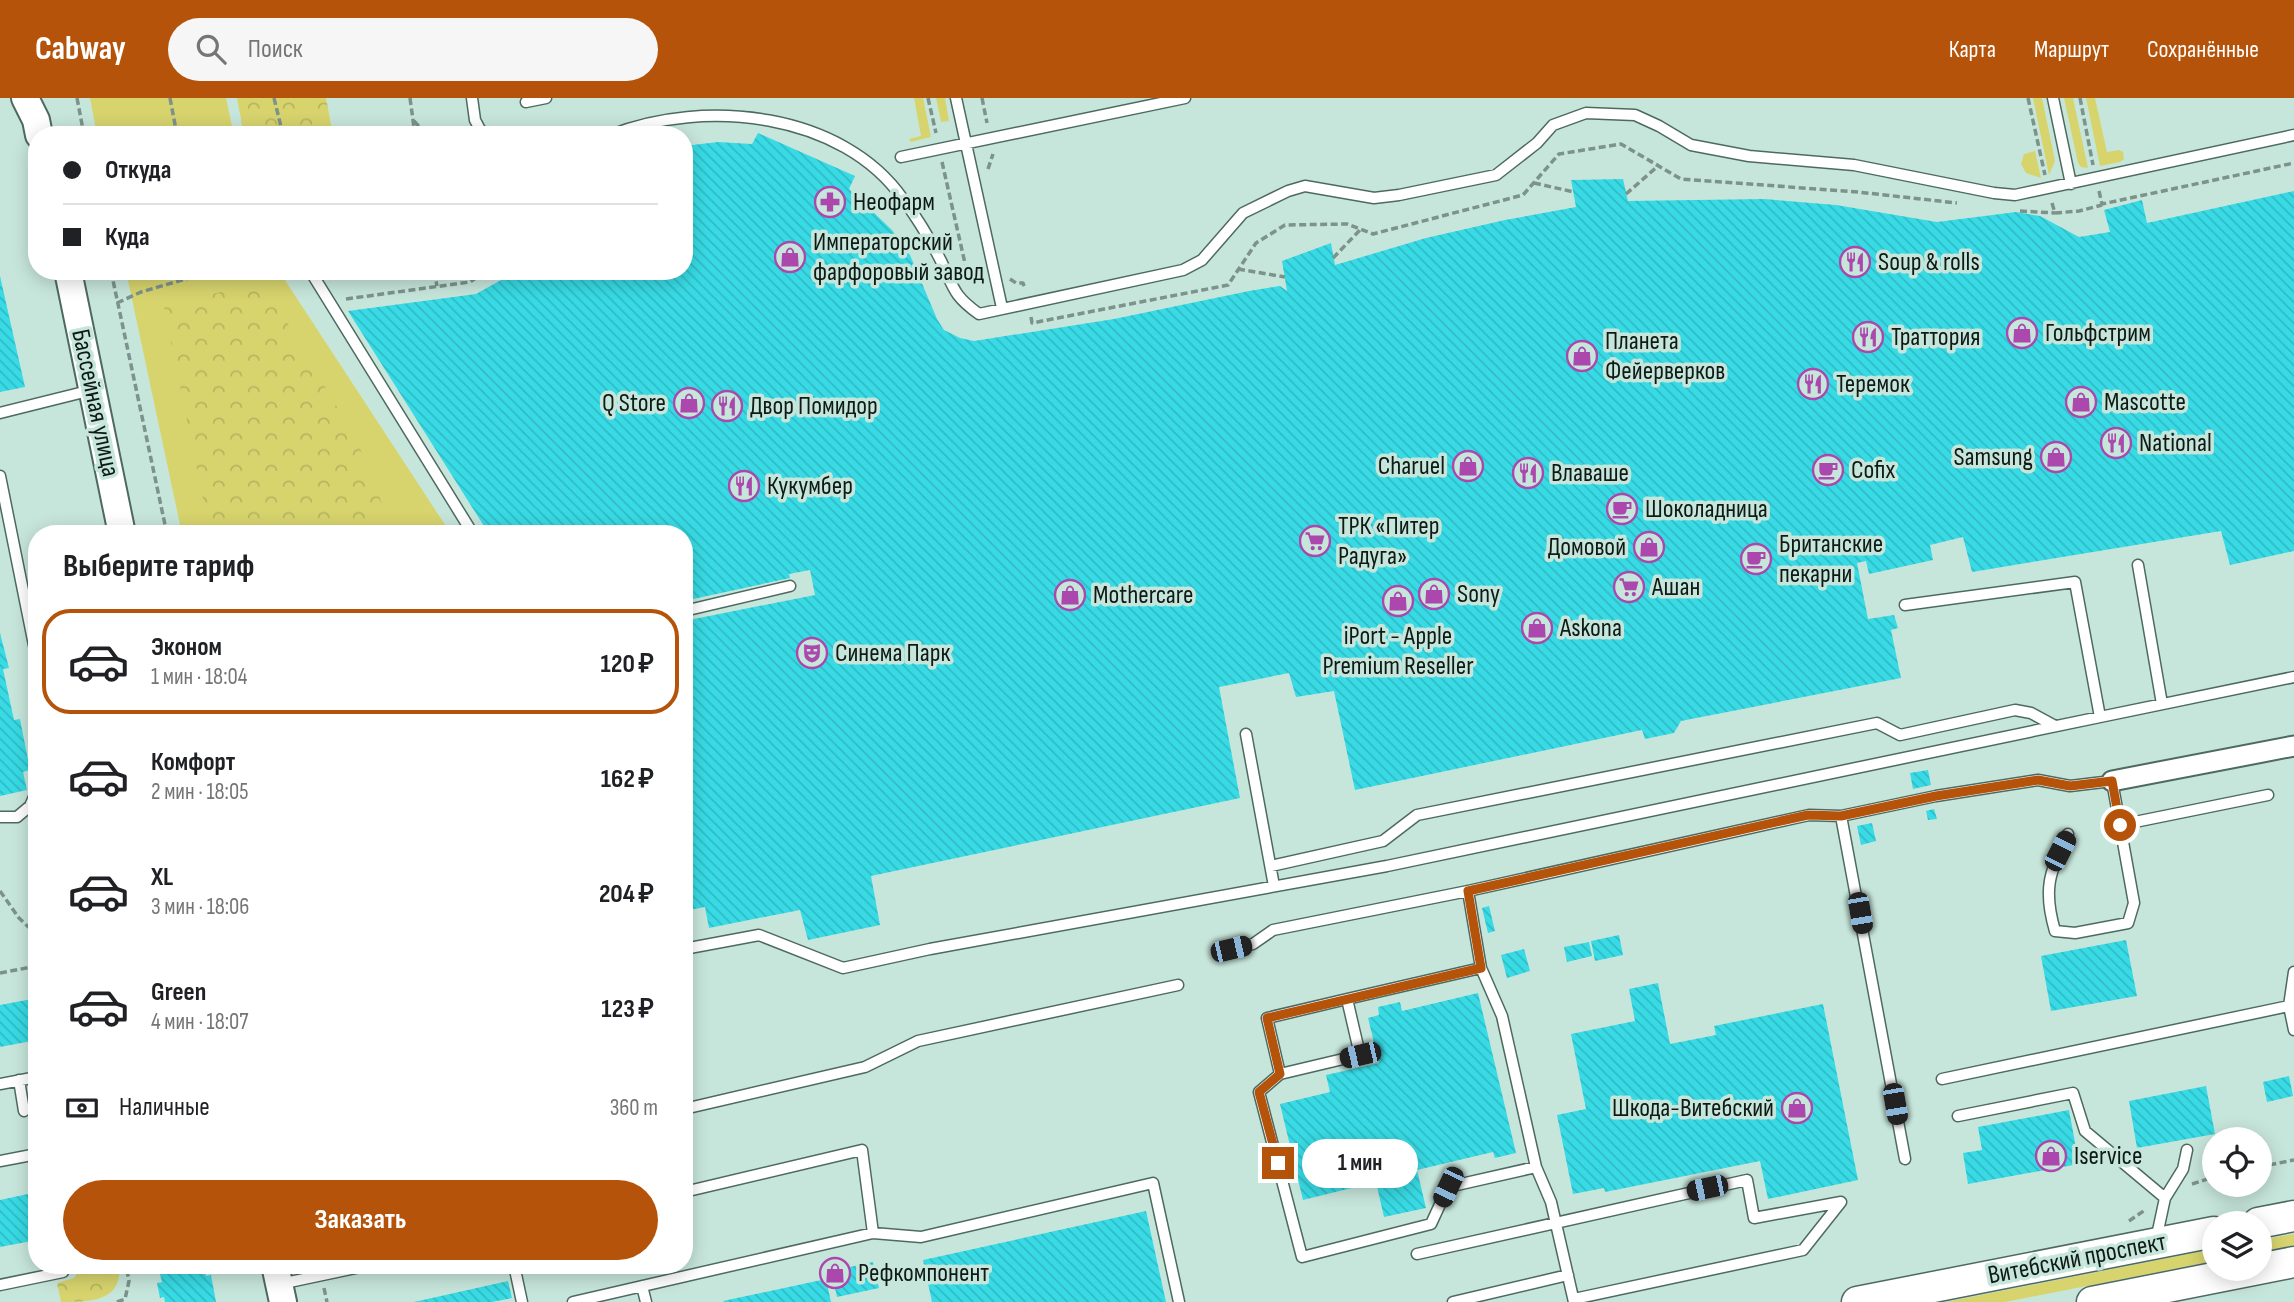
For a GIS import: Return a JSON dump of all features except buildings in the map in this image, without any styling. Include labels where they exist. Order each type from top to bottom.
[{"type":"main road","points":[[2272,1220],[2294,1216]]},
{"type":"main road","name":"Витебский проспект","points":[[1857,1302],[2202,1234]]},
{"type":"main road","name":"Витебский проспект","points":[[2092,1302],[2294,1262]]},
{"type":"street","name":"Бассейная улица","points":[[70,280],[120,525]]},
{"type":"street","points":[[2112,781],[2294,746]]},
{"type":"lane","points":[[472,98],[478,126]]},
{"type":"lane","points":[[526,102],[545,98]]},
{"type":"lane","points":[[956,98],[1002,308]]},
{"type":"lane","points":[[901,157],[1185,98]]},
{"type":"lane","points":[[2053,98],[2071,184]]},
{"type":"lane","points":[[642,126],[672,117],[734,112],[788,123],[841,144],[870,163],[902,197],[930,242],[952,288],[963,302],[979,314],[1183,270],[1202,260],[1243,213],[1305,186],[1374,198],[1496,175],[1537,143],[1553,125],[1586,113],[1635,115],[1660,126],[1691,145],[1749,156],[1854,165],[2015,195],[2294,135]]},
{"type":"lane","points":[[316,280],[467,525]]},
{"type":"lane","points":[[0,413],[93,390]]},
{"type":"lane","points":[[0,476],[28,615]]},
{"type":"lane","points":[[2137,565],[2162,704]]},
{"type":"lane","points":[[1905,605],[2075,582],[2100,717]]},
{"type":"lane","points":[[693,609],[790,586]]},
{"type":"lane","points":[[693,946],[759,935],[843,968],[943,946],[1413,860],[2294,677]]},
{"type":"lane","points":[[1271,866],[1383,841],[1417,815],[1877,723],[1900,734],[2015,710],[2031,713],[2056,726]]},
{"type":"lane","points":[[1246,734],[1274,886]]},
{"type":"lane","points":[[1231,949],[1253,944],[1273,930],[1468,891],[1808,815],[1841,816],[1936,796],[2038,780],[2070,786],[2112,781],[2134,903],[2128,923],[2075,933],[2055,931],[2048,906],[2052,867],[2068,834]]},
{"type":"lane","points":[[2120,825],[2268,795]]},
{"type":"lane","points":[[0,817],[17,817],[28,808]]},
{"type":"lane","points":[[1841,816],[1905,1159]]},
{"type":"lane","points":[[1417,1254],[1555,1222],[1747,1180],[1755,1218],[1841,1202],[1803,1250],[1574,1300],[1555,1222],[1551,1202],[1536,1167],[1502,1016],[1481,968],[1468,891]]},
{"type":"lane","points":[[1280,1074],[1267,1018],[1481,968]]},
{"type":"lane","points":[[2294,978],[2289,1006],[2294,1030]]},
{"type":"lane","points":[[693,1107],[865,1067],[918,1041],[1178,985]]},
{"type":"lane","points":[[1347,999],[1360,1055],[1280,1074],[1259,1092],[1302,1257],[1431,1224],[1448,1187],[1536,1167]]},
{"type":"lane","points":[[1942,1079],[2289,1006]]},
{"type":"lane","points":[[0,1084],[28,1078]]},
{"type":"lane","points":[[19,1080],[24,1111]]},
{"type":"lane","points":[[1958,1116],[2073,1093],[2085,1131],[2165,1198]]},
{"type":"lane","points":[[693,1190],[862,1150],[873,1233]]},
{"type":"lane","points":[[2155,1244],[2165,1198],[2183,1169],[2187,1150]]},
{"type":"lane","points":[[0,1161],[28,1156]]},
{"type":"lane","points":[[573,1302],[873,1233],[921,1237],[1153,1183],[1179,1302]]},
{"type":"lane","points":[[0,1285],[53,1274]]},
{"type":"lane","points":[[279,1284],[327,1274]]},
{"type":"lane","points":[[516,1274],[522,1302]]},
{"type":"lane","points":[[1453,1302],[1568,1275]]},
{"type":"lane","points":[[642,1286],[646,1302]]},
{"type":"path","points":[[77,98],[82,126]]},
{"type":"path","points":[[170,98],[175,126]]},
{"type":"path","points":[[274,98],[281,126]]},
{"type":"path","points":[[410,98],[414,126]]},
{"type":"path","points":[[928,98],[937,138]]},
{"type":"path","points":[[982,98],[988,126]]},
{"type":"path","points":[[2028,98],[2046,179]]},
{"type":"path","points":[[2080,98],[2095,169]]},
{"type":"path","points":[[414,121],[419,126]]},
{"type":"path","points":[[1009,277],[1016,283],[1023,283],[1031,323],[1228,285],[1256,243],[1285,225],[1347,224],[1373,234],[1523,195],[1559,154],[1621,144],[1681,179],[1858,192],[1963,204]]},
{"type":"path","points":[[990,179],[987,166],[994,157],[993,152]]},
{"type":"path","points":[[941,157],[972,293]]},
{"type":"path","points":[[2016,210],[2055,213],[2079,211],[2294,163]]},
{"type":"path","points":[[1626,194],[1658,166]]},
{"type":"path","points":[[1534,183],[1574,192]]},
{"type":"path","points":[[2099,191],[2102,204]]},
{"type":"path","points":[[2051,201],[2055,213]]},
{"type":"path","points":[[1334,258],[1360,230]]},
{"type":"path","points":[[1238,269],[1285,277]]},
{"type":"path","points":[[113,280],[165,525]]},
{"type":"path","points":[[117,303],[141,292],[180,280]]},
{"type":"path","points":[[436,280],[437,287]]},
{"type":"path","points":[[329,301],[473,280]]},
{"type":"path","points":[[0,891],[28,926]]},
{"type":"path","points":[[0,973],[28,968]]},
{"type":"path","points":[[2272,1164],[2294,1160]]},
{"type":"path","points":[[125,1299],[128,1274]]},
{"type":"path","points":[[117,1302],[125,1299]]},
{"type":"path","points":[[125,1299],[130,1302]]},
{"type":"green space","points":[[90,98],[226,98],[232,126],[95,126]]},
{"type":"green space","points":[[237,98],[326,98],[331,126],[242,126]]},
{"type":"green space","points":[[914,98],[923,98],[931,137],[911,142],[909,139],[921,136]]},
{"type":"green space","points":[[936,98],[945,98],[949,121],[941,122]]},
{"type":"green space","points":[[2033,98],[2042,98],[2055,161],[2049,175]]},
{"type":"green space","points":[[2064,98],[2073,98],[2088,168],[2081,167],[2078,163]]},
{"type":"green space","points":[[2086,98],[2095,98],[2107,152],[2123,152],[2124,159],[2120,162],[2100,166]]},
{"type":"green space","points":[[2035,151],[2041,178],[2026,173],[2021,164],[2024,154]]},
{"type":"green space","points":[[128,280],[285,280],[445,525],[180,525]]},
{"type":"green space","points":[[263,281],[358,443],[390,525],[208,525],[164,307]]},
{"type":"green space","points":[[2294,1234],[2294,1245],[2272,1249],[2272,1238]]},
{"type":"green space","points":[[2202,1251],[2202,1263],[2005,1302],[1946,1302]]},
{"type":"green space","points":[[77,1274],[119,1274],[116,1286],[102,1297],[61,1302],[57,1283],[74,1278]]},
{"type":"place","name":"Неофарм","points":[[830,202]]},
{"type":"place","name":"Императорский фарфоровый завод","points":[[790,257]]},
{"type":"place","name":"Soup & rolls","points":[[1855,262]]},
{"type":"place","name":"Гольфстрим","points":[[2022,333]]},
{"type":"place","name":"Траттория","points":[[1868,337]]},
{"type":"place","name":"Планета Фейерверков","points":[[1582,356]]},
{"type":"place","name":"Теремок","points":[[1813,384]]},
{"type":"place","name":"Mascotte","points":[[2081,402]]},
{"type":"place","name":"Q Store","points":[[689,403]]},
{"type":"place","name":"Двор Помидор","points":[[727,406]]},
{"type":"place","name":"National","points":[[2116,443]]},
{"type":"place","name":"Samsung","points":[[2056,457]]},
{"type":"place","name":"Charuel","points":[[1468,466]]},
{"type":"place","name":"Cofix","points":[[1828,470]]},
{"type":"place","name":"Влаваше","points":[[1528,473]]},
{"type":"place","name":"Кукумбер","points":[[744,486]]},
{"type":"place","name":"Шоколадница","points":[[1622,509]]},
{"type":"place","name":"ТРК «Питер Радуга»","points":[[1315,541]]},
{"type":"place","name":"Домовой","points":[[1649,547]]},
{"type":"place","name":"Британские пекарни","points":[[1756,559]]},
{"type":"place","name":"Ашан","points":[[1629,587]]},
{"type":"place","name":"Sony","points":[[1434,594]]},
{"type":"place","name":"Mothercare","points":[[1070,595]]},
{"type":"place","name":"iPort - Apple Premium Reseller","points":[[1398,601]]},
{"type":"place","name":"Askona","points":[[1537,628]]},
{"type":"place","name":"Синема Парк","points":[[812,653]]},
{"type":"place","name":"Шкода-Витебский","points":[[1797,1108]]},
{"type":"place","name":"Iservice","points":[[2051,1156]]},
{"type":"place","name":"Рефкомпонент","points":[[835,1273]]},
{"type":"route","points":[[1278,1163],[1259,1092],[1280,1074],[1267,1018],[1481,968],[1468,891],[1808,815],[1841,816],[1936,796],[2038,780],[2070,786],[2112,781],[2120,825]]}]
